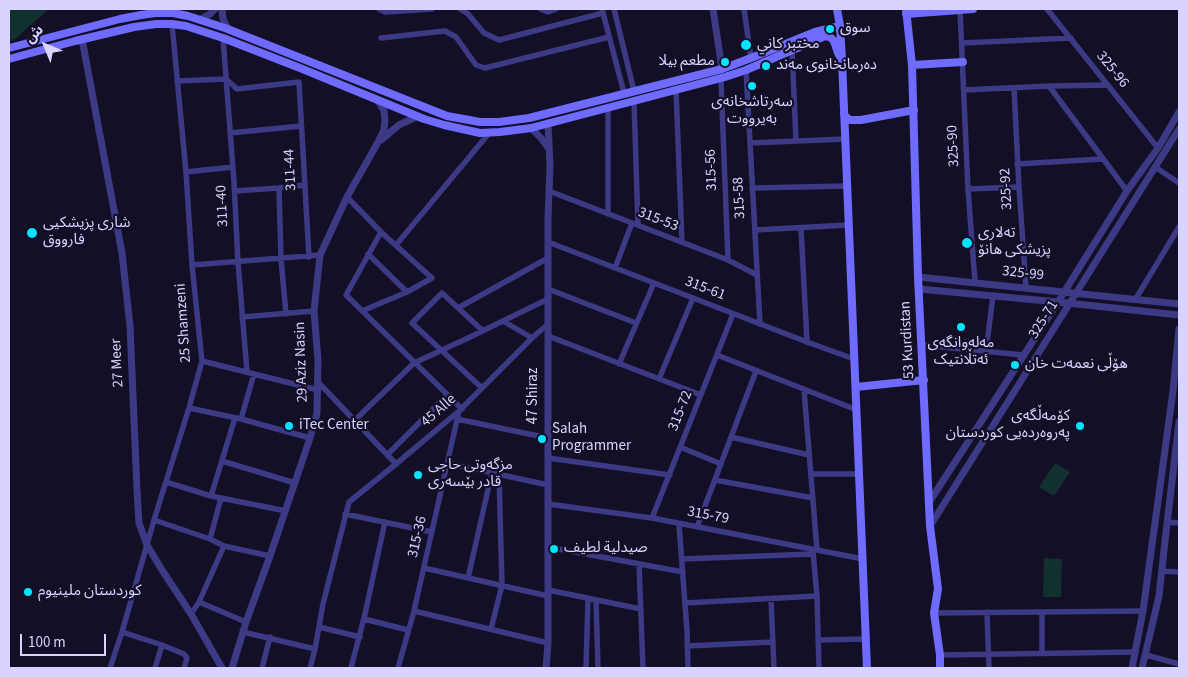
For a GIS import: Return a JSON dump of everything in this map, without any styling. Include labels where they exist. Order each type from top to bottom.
[{"type":"main road","points":[[837,9],[842,60],[867,668]]},
{"type":"main road","points":[[908,10],[973,9]]},
{"type":"main road","name":"53 Kurdistan","points":[[908,10],[914,110],[918,277],[930,526],[938,589],[934,613],[940,668]]},
{"type":"main road","points":[[9,48],[141,15],[155,13],[188,16],[228,29],[447,116],[480,122],[499,122],[529,118],[722,69],[840,26]]},
{"type":"main road","points":[[9,54],[103,29],[156,24],[192,27],[444,126],[480,133],[531,128],[721,78],[746,70],[792,50],[816,36],[828,36],[833,39],[842,60]]},
{"type":"main road","points":[[9,59],[132,27]]},
{"type":"main road","points":[[300,68],[304,59]]},
{"type":"main road","points":[[912,65],[963,62]]},
{"type":"main road","points":[[578,105],[581,115]]},
{"type":"main road","points":[[844,114],[850,120],[861,120],[914,110]]},
{"type":"main road","points":[[856,387],[924,380]]},
{"type":"street","points":[[200,19],[215,9]]},
{"type":"street","points":[[222,9],[223,19],[228,29]]},
{"type":"street","points":[[378,9],[385,12],[432,9]]},
{"type":"street","points":[[460,9],[468,14],[484,33],[499,40],[603,11],[624,94]]},
{"type":"street","points":[[541,9],[548,12],[556,9]]},
{"type":"street","points":[[614,9],[634,91]]},
{"type":"street","points":[[713,9],[722,69]]},
{"type":"street","points":[[746,9],[751,58]]},
{"type":"street","name":"325-96","points":[[1047,9],[1158,148]]},
{"type":"street","name":"325-90","points":[[960,10],[968,189],[975,282]]},
{"type":"street","name":"25 Shamzeni","points":[[110,668],[202,361],[192,266],[186,172],[172,24]]},
{"type":"street","points":[[381,38],[445,31],[456,37],[476,64],[485,68],[609,37]]},
{"type":"street","name":"311-40","points":[[223,38],[247,372]]},
{"type":"street","points":[[962,43],[1071,38]]},
{"type":"street","name":"27 Meer","points":[[82,39],[122,253],[130,326],[139,523],[147,545],[191,614],[222,668]]},
{"type":"street","points":[[792,50],[796,141]]},
{"type":"street","name":"315-58","points":[[746,70],[760,324]]},
{"type":"street","name":"315-56","points":[[721,78],[728,260]]},
{"type":"street","points":[[177,82],[226,79]]},
{"type":"street","name":"311-44","points":[[226,79],[237,89],[298,82],[309,257]]},
{"type":"street","points":[[964,90],[1108,85]]},
{"type":"street","points":[[1049,86],[1127,191]]},
{"type":"street","name":"325-92","points":[[1014,88],[1026,288]]},
{"type":"street","points":[[676,90],[682,242]]},
{"type":"street","name":"29 Aziz Nasin","points":[[232,668],[246,622],[286,511],[317,413],[318,360],[314,312],[320,255],[347,197],[384,130],[385,120],[382,107],[375,98]]},
{"type":"street","points":[[615,268],[635,224],[634,101]]},
{"type":"street","points":[[608,108],[608,214]]},
{"type":"street","name":"325-71","points":[[930,501],[1065,292],[1127,191],[1158,148],[1179,112]]},
{"type":"street","name":"29 Aziz Nasin","points":[[377,144],[393,129],[418,116]]},
{"type":"street","name":"47 Shiraz","points":[[546,668],[548,643],[548,242],[550,166],[548,123]]},
{"type":"street","points":[[230,132],[301,126]]},
{"type":"street","points":[[531,128],[549,149]]},
{"type":"street","name":"325-71","points":[[930,526],[1179,129]]},
{"type":"street","points":[[396,244],[490,132]]},
{"type":"street","points":[[750,143],[845,139]]},
{"type":"street","points":[[1018,164],[1102,159]]},
{"type":"street","points":[[186,172],[233,167]]},
{"type":"street","points":[[1155,167],[1179,182]]},
{"type":"street","points":[[235,191],[305,185]]},
{"type":"street","points":[[752,188],[847,186]]},
{"type":"street","points":[[968,189],[1019,187]]},
{"type":"street","points":[[279,188],[281,259],[286,314]]},
{"type":"street","name":"315-53","points":[[549,191],[728,260],[757,275]]},
{"type":"street","points":[[347,197],[381,232],[432,278],[408,292],[362,311]]},
{"type":"street","points":[[755,230],[849,225]]},
{"type":"street","points":[[800,228],[807,342]]},
{"type":"street","points":[[1136,300],[1179,228]]},
{"type":"street","points":[[381,232],[346,295],[460,410]]},
{"type":"street","name":"315-61","points":[[548,242],[854,359]]},
{"type":"street","points":[[368,254],[408,292]]},
{"type":"street","points":[[192,266],[320,255]]},
{"type":"street","points":[[458,308],[548,258]]},
{"type":"street","name":"325-99","points":[[918,277],[1179,304]]},
{"type":"street","points":[[932,290],[930,284],[933,278]]},
{"type":"street","points":[[619,364],[654,283]]},
{"type":"street","points":[[548,289],[636,323]]},
{"type":"street","points":[[920,289],[1179,315]]},
{"type":"street","points":[[482,388],[412,323],[442,293],[483,331]]},
{"type":"street","points":[[986,351],[993,296]]},
{"type":"street","points":[[660,380],[693,298]]},
{"type":"street","points":[[354,421],[414,363],[548,300]]},
{"type":"street","points":[[242,317],[314,312]]},
{"type":"street","name":"315-72","points":[[652,518],[733,314]]},
{"type":"street","points":[[503,322],[532,338]]},
{"type":"street","name":"45 Alle","points":[[345,514],[349,502],[460,410],[548,324]]},
{"type":"street","points":[[1132,668],[1143,611],[1153,540],[1179,328]]},
{"type":"street","points":[[548,336],[701,395]]},
{"type":"street","points":[[922,345],[1023,355]]},
{"type":"street","points":[[717,355],[857,410]]},
{"type":"street","points":[[202,361],[254,374],[318,386],[396,464]]},
{"type":"street","points":[[697,527],[756,371]]},
{"type":"street","points":[[211,496],[254,374]]},
{"type":"street","points":[[804,390],[813,498],[819,668]]},
{"type":"street","points":[[387,454],[447,395]]},
{"type":"street","points":[[189,408],[238,418],[310,438]]},
{"type":"street","name":"315-36","points":[[398,668],[414,611],[460,410]]},
{"type":"street","points":[[457,419],[548,438]]},
{"type":"street","points":[[1142,668],[1159,596],[1164,541],[1176,473],[1179,422]]},
{"type":"street","points":[[731,438],[809,455]]},
{"type":"street","points":[[680,447],[721,464]]},
{"type":"street","points":[[548,458],[670,475]]},
{"type":"street","points":[[222,461],[295,483]]},
{"type":"street","points":[[447,462],[548,485]]},
{"type":"street","points":[[468,578],[492,472]]},
{"type":"street","points":[[491,629],[502,585],[500,474]]},
{"type":"street","points":[[811,474],[859,474]]},
{"type":"street","points":[[715,480],[813,498]]},
{"type":"street","points":[[166,482],[211,496],[286,511]]},
{"type":"street","points":[[210,539],[221,498]]},
{"type":"street","name":"315-79","points":[[548,504],[652,518],[863,559]]},
{"type":"street","points":[[310,668],[323,604],[345,514],[432,532]]},
{"type":"street","points":[[154,520],[210,539],[224,546],[270,556]]},
{"type":"street","points":[[351,668],[360,637],[385,522]]},
{"type":"street","points":[[1167,522],[1179,523]]},
{"type":"street","points":[[679,524],[688,668]]},
{"type":"street","points":[[1153,540],[1164,541]]},
{"type":"street","points":[[191,614],[199,602],[224,546]]},
{"type":"street","points":[[548,547],[682,572]]},
{"type":"street","points":[[682,560],[814,551]]},
{"type":"street","points":[[639,564],[643,668]]},
{"type":"street","points":[[424,568],[502,585],[588,598],[641,609]]},
{"type":"street","points":[[1162,571],[1179,572]]},
{"type":"street","points":[[685,603],[816,596]]},
{"type":"street","points":[[586,668],[588,598]]},
{"type":"street","points":[[771,599],[774,668]]},
{"type":"street","points":[[596,600],[598,668]]},
{"type":"street","points":[[199,602],[246,622]]},
{"type":"street","points":[[414,611],[548,643]]},
{"type":"street","points":[[934,613],[1143,611]]},
{"type":"street","points":[[987,612],[989,668]]},
{"type":"street","points":[[1042,612],[1042,653]]},
{"type":"street","points":[[364,619],[408,630]]},
{"type":"street","points":[[319,627],[360,637]]},
{"type":"street","points":[[122,632],[184,654],[187,658],[184,668]]},
{"type":"street","points":[[243,632],[315,648]]},
{"type":"street","points":[[262,668],[270,638]]},
{"type":"street","points":[[818,640],[866,639]]},
{"type":"street","points":[[687,646],[773,642]]},
{"type":"street","points":[[155,668],[162,645]]},
{"type":"street","points":[[940,655],[1136,652]]},
{"type":"street","points":[[1146,655],[1179,664]]},
{"type":"green space","points":[[9,9],[49,9],[15,39],[9,41]]},
{"type":"green space","points":[[1055,463],[1070,472],[1054,496],[1039,487]]},
{"type":"green space","points":[[1044,558],[1062,559],[1061,597],[1043,597]]},
{"type":"place","name":"سوق","points":[[830,29]]},
{"type":"place","name":"مختبر كاني","points":[[746,45]]},
{"type":"place","name":"مطعم بيلا","points":[[725,62]]},
{"type":"place","name":"دەرمانخانوی مەند","points":[[766,66]]},
{"type":"place","name":"سەرتاشخانەی بەیرووت","points":[[752,86]]},
{"type":"place","name":"شاری پزیشکیی فارووق","points":[[32,233]]},
{"type":"place","name":"تەلاری پزیشکی هانۆ","points":[[967,243]]},
{"type":"place","name":"مەلەوانگەی ئەتڵانتیک","points":[[961,327]]},
{"type":"place","name":"هۆڵی نعمەت خان","points":[[1015,365]]},
{"type":"place","name":"iTec Center","points":[[289,426]]},
{"type":"place","name":"كۆمەڵگەی پەروەردەیی كوردستان","points":[[1080,426]]},
{"type":"place","name":"Salah Programmer","points":[[542,439]]},
{"type":"place","name":"مزگەوتی حاجی قادر بێسەری","points":[[418,475]]},
{"type":"place","name":"صیدلیة لطیف","points":[[554,549]]},
{"type":"place","name":"کوردستان ملینیوم","points":[[28,592]]}]
